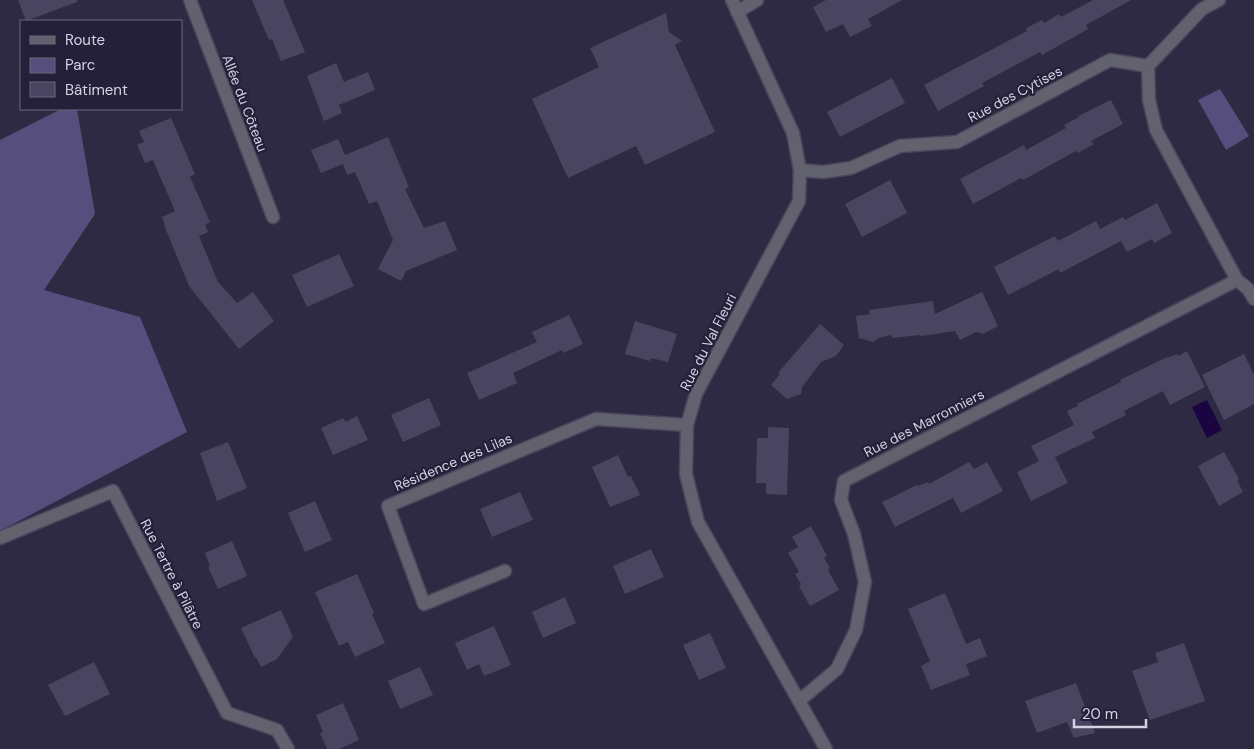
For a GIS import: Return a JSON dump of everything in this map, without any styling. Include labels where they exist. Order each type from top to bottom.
[{"type":"street","name":"Allée du Côteau","points":[[190,0],[273,217]]},
{"type":"street","points":[[734,6],[756,0]]},
{"type":"street","points":[[1218,0],[1202,9],[1148,66],[1149,100],[1156,130],[1237,280],[1248,289],[1254,299]]},
{"type":"street","name":"Rue du Val Fleuri","points":[[734,6],[794,133],[800,170],[800,201],[696,394],[686,425],[686,474],[698,522],[826,749]]},
{"type":"street","name":"Rue des Cytises","points":[[800,170],[823,172],[851,168],[900,146],[957,142],[1110,60],[1148,66]]},
{"type":"street","name":"Rue des Marronniers","points":[[799,701],[837,669],[856,630],[865,582],[854,534],[841,500],[844,481],[1237,280]]},
{"type":"street","name":"Résidence des Lilas","points":[[505,571],[424,604],[388,506],[596,419],[686,425]]},
{"type":"street","name":"Rue Tertre à Pilâtre","points":[[0,538],[113,491],[227,713],[277,730],[288,749]]},
{"type":"green space","points":[[1220,89],[1249,136],[1226,150],[1198,100]]},
{"type":"green space","points":[[59,110],[77,110],[95,214],[44,290],[140,317],[187,432],[0,531],[0,140]]},
{"type":"shaded area","points":[[1207,400],[1222,430],[1207,438],[1192,407]]},
{"type":"building","points":[[18,0],[77,0],[77,2],[26,20]]},
{"type":"building","points":[[252,0],[283,0],[305,52],[281,61],[272,39],[269,40]]},
{"type":"building","points":[[826,0],[902,0],[868,19],[872,26],[850,37],[843,24],[826,32],[813,7]]},
{"type":"building","points":[[1093,0],[1131,0],[1086,25],[1088,29],[1042,55],[1040,52],[982,83],[984,86],[938,111],[924,85],[1027,31],[1026,28],[1042,20],[1044,23],[1059,14],[1061,17]]},
{"type":"building","points":[[666,13],[669,32],[682,41],[675,45],[715,132],[645,165],[636,146],[568,178],[532,99],[599,67],[590,48]]},
{"type":"building","points":[[336,63],[344,82],[368,72],[375,90],[339,105],[342,113],[324,121],[307,76]]},
{"type":"building","points":[[892,78],[905,103],[840,137],[827,112]]},
{"type":"building","points":[[1111,100],[1123,124],[1091,141],[1094,144],[1078,153],[1076,151],[1023,180],[1021,178],[973,204],[960,179],[1024,145],[1026,150],[1066,128],[1064,125],[1078,116]]},
{"type":"building","points":[[171,118],[195,174],[190,177],[210,222],[205,225],[208,232],[199,236],[218,282],[237,303],[253,292],[274,321],[239,349],[189,286],[162,217],[175,211],[153,160],[145,163],[137,145],[144,142],[139,131]]},
{"type":"building","points":[[388,137],[409,187],[405,189],[424,228],[445,221],[457,250],[406,271],[401,281],[378,269],[393,240],[377,201],[369,204],[355,172],[347,175],[343,164],[321,173],[311,150],[338,139],[345,155]]},
{"type":"building","points":[[890,180],[907,213],[862,237],[845,204]]},
{"type":"building","points":[[1157,203],[1172,233],[1154,243],[1152,239],[1127,252],[1121,241],[1060,273],[1059,269],[1008,295],[994,267],[1055,236],[1058,241],[1096,221],[1100,229],[1123,217],[1125,220]]},
{"type":"building","points":[[339,254],[354,286],[307,307],[292,275]]},
{"type":"building","points":[[982,292],[998,326],[983,334],[976,332],[960,340],[955,331],[892,338],[891,335],[879,338],[873,342],[859,338],[856,316],[870,314],[869,310],[933,301],[935,314]]},
{"type":"building","points":[[569,315],[583,344],[563,353],[562,350],[513,373],[517,383],[479,400],[467,373],[537,342],[532,332]]},
{"type":"building","points":[[635,321],[677,334],[668,362],[651,358],[650,361],[625,354]]},
{"type":"building","points":[[820,324],[844,345],[836,356],[821,362],[802,387],[801,394],[787,399],[771,385],[780,374],[778,373]]},
{"type":"building","points":[[1187,351],[1205,387],[1170,405],[1163,391],[1124,411],[1126,415],[1092,432],[1095,438],[1055,457],[1068,483],[1031,501],[1017,472],[1039,461],[1031,446],[1074,425],[1067,411],[1121,382],[1120,380],[1167,357],[1177,354],[1178,356]]},
{"type":"building","points":[[1244,354],[1254,375],[1254,404],[1224,420],[1202,375]]},
{"type":"building","points":[[429,398],[441,425],[403,442],[391,415]]},
{"type":"building","points":[[357,416],[368,440],[333,455],[321,428],[343,418],[346,422]]},
{"type":"building","points":[[768,427],[789,428],[787,495],[766,494],[766,483],[756,483],[757,438],[768,438]]},
{"type":"building","points":[[228,442],[247,488],[217,501],[200,453]]},
{"type":"building","points":[[1224,452],[1239,479],[1237,480],[1243,492],[1219,506],[1198,466]]},
{"type":"building","points":[[618,455],[628,477],[631,476],[640,495],[610,507],[592,467]]},
{"type":"building","points":[[969,462],[974,469],[987,462],[1003,491],[961,513],[953,498],[895,527],[882,502],[917,485],[928,482],[929,484]]},
{"type":"building","points":[[520,492],[533,520],[492,537],[480,509]]},
{"type":"building","points":[[315,501],[332,540],[305,552],[288,513]]},
{"type":"building","points":[[811,526],[827,556],[824,558],[830,568],[828,570],[839,590],[810,606],[795,574],[799,572],[788,553],[798,547],[792,537]]},
{"type":"building","points":[[232,541],[247,576],[218,589],[208,567],[210,566],[205,553]]},
{"type":"building","points":[[651,549],[664,577],[625,594],[613,566]]},
{"type":"building","points":[[357,574],[385,643],[355,657],[348,642],[339,646],[315,592]]},
{"type":"building","points":[[945,593],[966,644],[980,638],[987,656],[966,664],[970,675],[931,690],[921,666],[930,661],[908,609]]},
{"type":"building","points":[[565,597],[576,623],[543,638],[532,612]]},
{"type":"building","points":[[281,610],[293,637],[277,659],[261,667],[241,628]]},
{"type":"building","points":[[494,626],[511,665],[484,676],[479,664],[467,670],[455,643]]},
{"type":"building","points":[[710,633],[726,668],[699,680],[683,645]]},
{"type":"building","points":[[1184,643],[1205,701],[1150,720],[1132,671],[1158,662],[1155,653]]},
{"type":"building","points":[[94,662],[110,694],[65,716],[48,685]]},
{"type":"building","points":[[420,667],[433,695],[400,709],[388,681]]},
{"type":"building","points":[[1076,683],[1095,733],[1074,738],[1067,722],[1037,733],[1025,701]]},
{"type":"building","points":[[343,703],[359,740],[339,749],[327,749],[320,733],[323,732],[316,715]]}]
